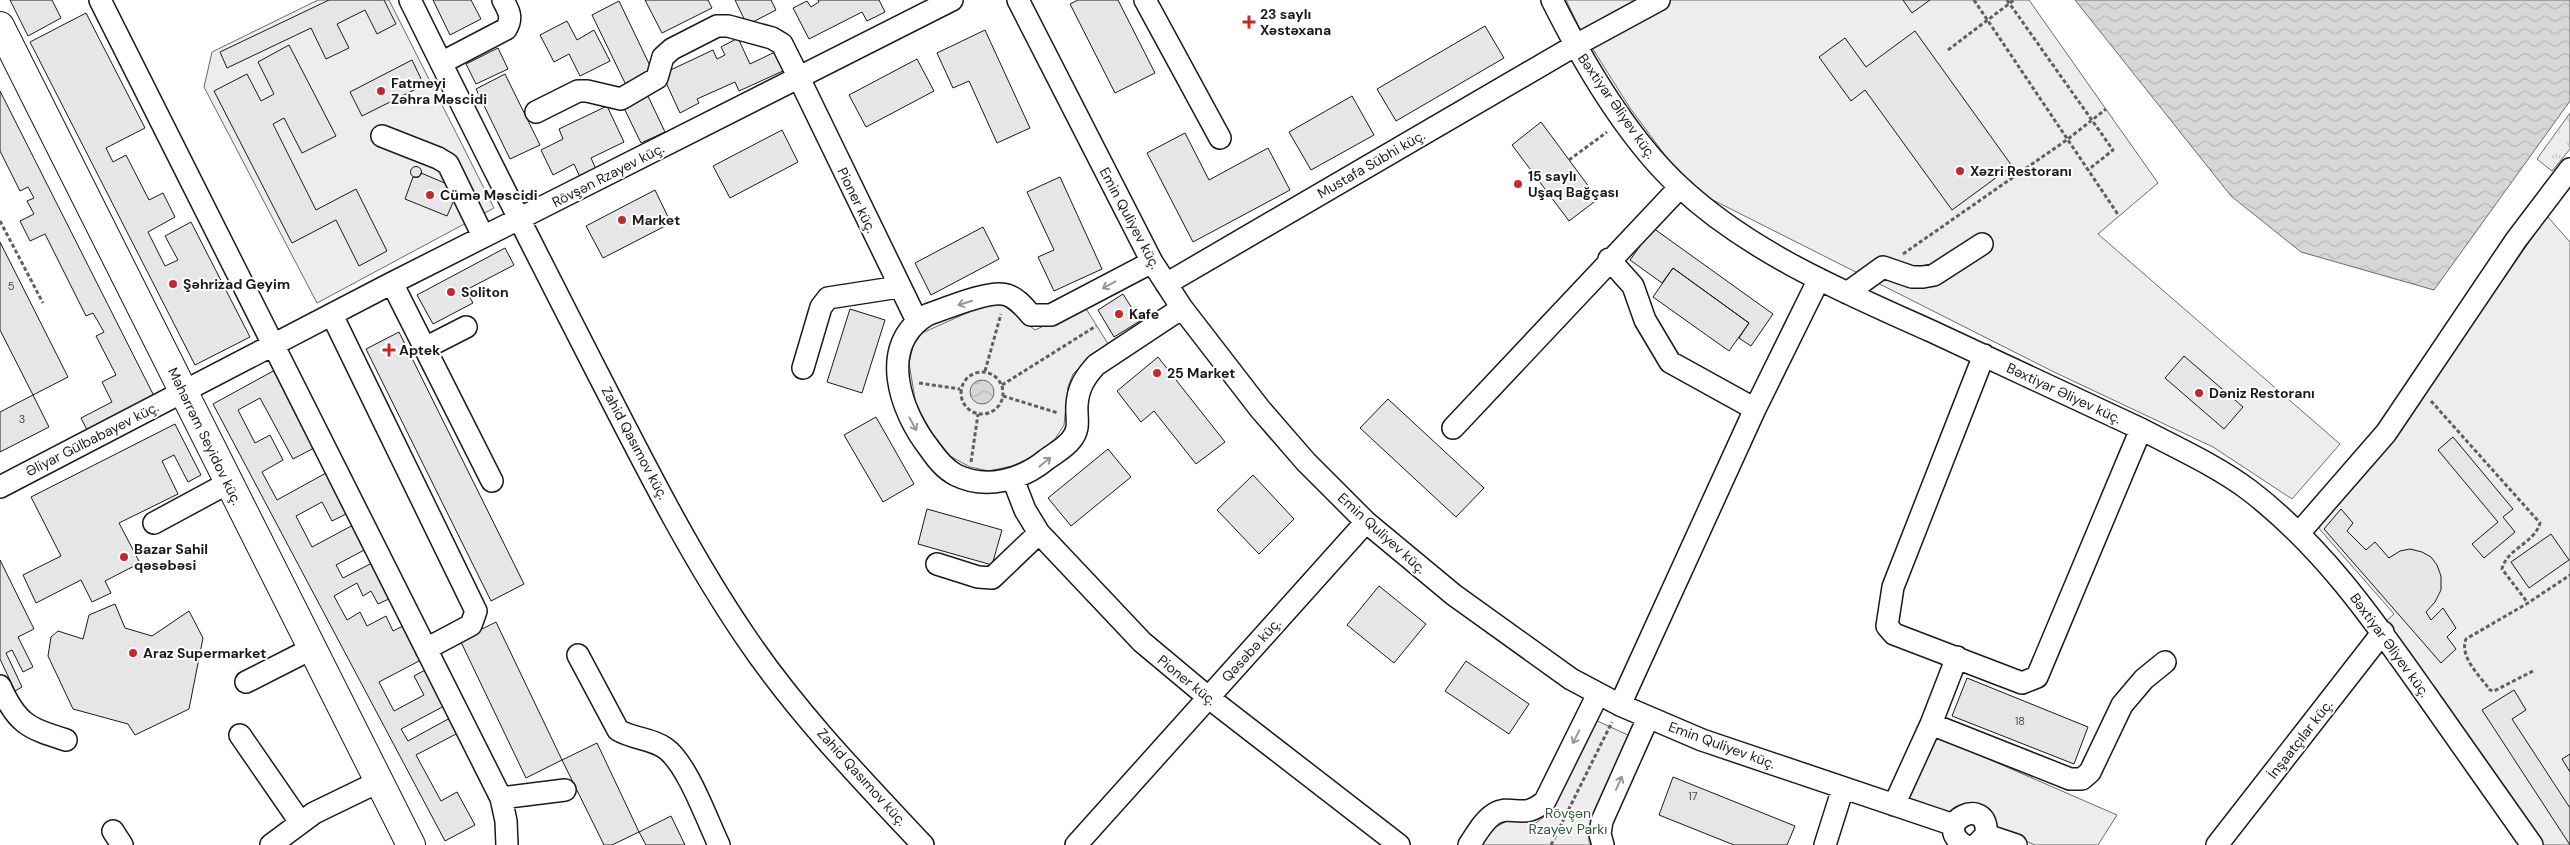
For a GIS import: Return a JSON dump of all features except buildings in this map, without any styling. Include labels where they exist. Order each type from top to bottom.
[{"type":"main road","name":"Məhərrəm Seyidov küç.","points":[[0,26],[411,845]]},
{"type":"street","points":[[100,0],[501,798],[506,821],[507,845]]},
{"type":"street","name":"Zahid Qasımov küç.","points":[[410,0],[519,219],[652,478],[720,597],[747,639],[836,750],[923,845]]},
{"type":"street","points":[[441,64],[506,29],[511,22],[510,12],[504,0]]},
{"type":"street","name":"Rövşən Rzayev küç.","points":[[183,392],[483,236],[952,0]]},
{"type":"street","name":"Emin Quliyev küç.","points":[[1018,0],[1152,262],[1166,284],[1182,308],[1260,409],[1306,462],[1366,522],[1454,595],[1552,666],[1598,694],[1648,718],[1702,740],[1954,825]]},
{"type":"street","points":[[1145,0],[1220,138]]},
{"type":"street","name":"Bəxtiyar Əliyev küç.","points":[[1552,0],[1576,45],[1624,120],[1661,168],[1708,211],[1740,234],[1847,293],[1984,355],[2141,429],[2191,455],[2248,490],[2299,533],[2328,564],[2383,632],[2532,845]]},
{"type":"street","name":"Mustafa Sübhi küç.","points":[[1166,284],[1576,45],[1659,0]]},
{"type":"street","name":"Pioner küç.","points":[[536,112],[578,91],[621,98],[657,78],[663,57],[672,49],[717,26],[728,26],[772,38],[782,44],[899,288],[917,321]]},
{"type":"street","points":[[382,136],[438,158],[448,164],[483,236]]},
{"type":"street","points":[[2299,533],[2377,445],[2516,240],[2570,169]]},
{"type":"street","points":[[1453,428],[1609,259],[1680,187]]},
{"type":"street","points":[[1847,293],[1884,267],[1912,277],[1934,275],[1982,244]]},
{"type":"street","points":[[1609,259],[1633,286],[1645,320],[1670,362],[1755,409]]},
{"type":"street","points":[[1152,262],[1051,316],[1031,315],[1017,300],[1006,294],[994,294],[927,315],[917,321],[907,332],[902,343],[898,359],[898,382],[907,413],[921,439],[940,463],[955,474],[971,481],[988,482],[1013,479],[1036,469],[1071,441],[1078,429],[1077,405],[1080,389],[1085,377],[1096,365],[1182,308]]},
{"type":"street","points":[[1620,705],[1755,409],[1819,279]]},
{"type":"street","points":[[392,283],[492,481]]},
{"type":"street","points":[[803,368],[821,307],[828,298],[899,288]]},
{"type":"street","points":[[332,314],[476,611],[471,625],[426,648]]},
{"type":"street","points":[[425,348],[466,327]]},
{"type":"street","points":[[1984,355],[1892,587],[1886,616],[1887,626],[1894,634],[2022,683],[2037,677],[2141,429]]},
{"type":"street","name":"Əliyar Gülbabayev küç.","points":[[0,487],[183,392]]},
{"type":"street","name":"Pioner küç.","points":[[1013,479],[1025,510],[1039,533],[1142,642],[1209,698],[1399,845]]},
{"type":"street","points":[[154,523],[228,483]]},
{"type":"street","name":"Qəsəbə küç.","points":[[1076,845],[1366,522]]},
{"type":"street","points":[[937,564],[978,577],[992,578],[1039,533]]},
{"type":"street","name":"İnşaatçılar küç.","points":[[2217,845],[2383,632]]},
{"type":"street","points":[[246,682],[311,649]]},
{"type":"street","points":[[578,655],[618,730],[665,748],[682,768],[718,845]]},
{"type":"street","points":[[1894,805],[1931,724],[1957,657]]},
{"type":"street","points":[[1931,724],[2070,779],[2082,780],[2090,772],[2122,705],[2133,689],[2165,662]]},
{"type":"street","points":[[0,686],[10,708],[24,724],[39,732],[66,740]]},
{"type":"street","points":[[1469,845],[1485,822],[1494,814],[1535,810],[1545,801],[1598,694]]},
{"type":"street","points":[[1603,845],[1600,834],[1602,822],[1648,718]]},
{"type":"street","points":[[240,735],[300,822]]},
{"type":"street","points":[[272,845],[300,822],[378,782]]},
{"type":"street","points":[[1825,845],[1843,788]]},
{"type":"street","points":[[501,798],[564,790]]},
{"type":"street","points":[[1964,845],[1958,841],[1954,833],[1954,825],[1959,817],[1967,813],[1976,814],[1983,818],[1987,826],[1981,840],[2016,845]]},
{"type":"path","points":[[1974,0],[2119,216]]},
{"type":"path","points":[[1948,50],[2008,2],[2014,0]]},
{"type":"path","points":[[2008,2],[2113,150],[2088,170]]},
{"type":"path","points":[[1884,267],[2068,139],[2106,109]]},
{"type":"path","points":[[1569,160],[1624,120]]},
{"type":"path","points":[[0,221],[44,303]]},
{"type":"path","points":[[985,371],[1003,305]]},
{"type":"path","points":[[1002,385],[1096,326]]},
{"type":"path","points":[[985,371],[995,376],[1002,385],[1003,396],[998,406],[989,413],[978,414],[968,410],[962,400],[960,389],[965,379],[974,373],[985,371]]},
{"type":"path","points":[[910,381],[960,389]]},
{"type":"path","points":[[2417,386],[2540,523],[2537,533],[2504,560],[2502,569],[2528,603]]},
{"type":"path","points":[[1003,396],[1066,415]]},
{"type":"path","points":[[970,467],[978,414]]},
{"type":"path","points":[[2533,672],[2494,691],[2490,690],[2465,654],[2464,645],[2466,639],[2528,603],[2570,575]]},
{"type":"path","points":[[1551,845],[1620,705]]},
{"type":"green space","points":[[2570,113],[2570,149],[2552,171],[2537,159]]},
{"type":"shaded area","points":[[318,0],[389,0],[494,208],[317,303],[204,87],[212,52]]},
{"type":"shaded area","points":[[1566,0],[2029,0],[2158,183],[2098,234],[2340,444],[2292,499],[2213,447],[2054,372],[1711,199],[1673,166],[1630,108],[1579,27]]},
{"type":"shaded area","points":[[2547,216],[2570,242],[2570,845],[2543,845],[2384,623],[2394,614],[2316,525],[2427,390]]},
{"type":"shaded area","points":[[987,304],[1003,305],[1035,330],[1085,307],[1110,347],[1085,362],[1073,374],[1068,387],[1064,425],[1055,439],[1036,455],[1012,466],[989,471],[970,467],[950,456],[932,433],[916,405],[909,363],[913,346],[922,333]]},
{"type":"shaded area","name":"Rövşən Rzayev Parkı","points":[[1593,719],[1630,736],[1589,826],[1589,842],[1591,845],[1482,845],[1494,828],[1507,821],[1536,823],[1547,814]]},
{"type":"shaded area","points":[[1933,735],[2117,815],[2098,845],[2035,845],[1997,829],[1990,809],[1977,804],[1964,806],[1951,816],[1905,799]]},
{"type":"water","points":[[2075,0],[2570,0],[2570,101],[2434,290],[2301,252],[2231,196]]},
{"type":"water","points":[[982,380],[991,383],[994,392],[991,401],[982,404],[973,401],[970,392],[973,383]]},
{"type":"place","name":"23 saylı Xəstəxana","points":[[1249,22]]},
{"type":"place","name":"Fatmeyi Zəhra Məscidi","points":[[381,91]]},
{"type":"place","name":"Xəzri Restoranı","points":[[1960,171]]},
{"type":"place","name":"15 saylı Uşaq Bağçası","points":[[1518,184]]},
{"type":"place","name":"Cümə Məscidi","points":[[430,195]]},
{"type":"place","name":"Market","points":[[622,220]]},
{"type":"place","name":"Şəhrizad Geyim","points":[[173,284]]},
{"type":"place","name":"Soliton","points":[[451,292]]},
{"type":"place","name":"Kafe","points":[[1119,314]]},
{"type":"place","name":"Aptek","points":[[389,350]]},
{"type":"place","name":"25 Market","points":[[1157,373]]},
{"type":"place","name":"Dəniz Restoranı","points":[[2199,393]]},
{"type":"place","name":"Bazar Sahil qəsəbəsi","points":[[124,557]]},
{"type":"place","name":"Araz Supermarket","points":[[133,653]]}]
